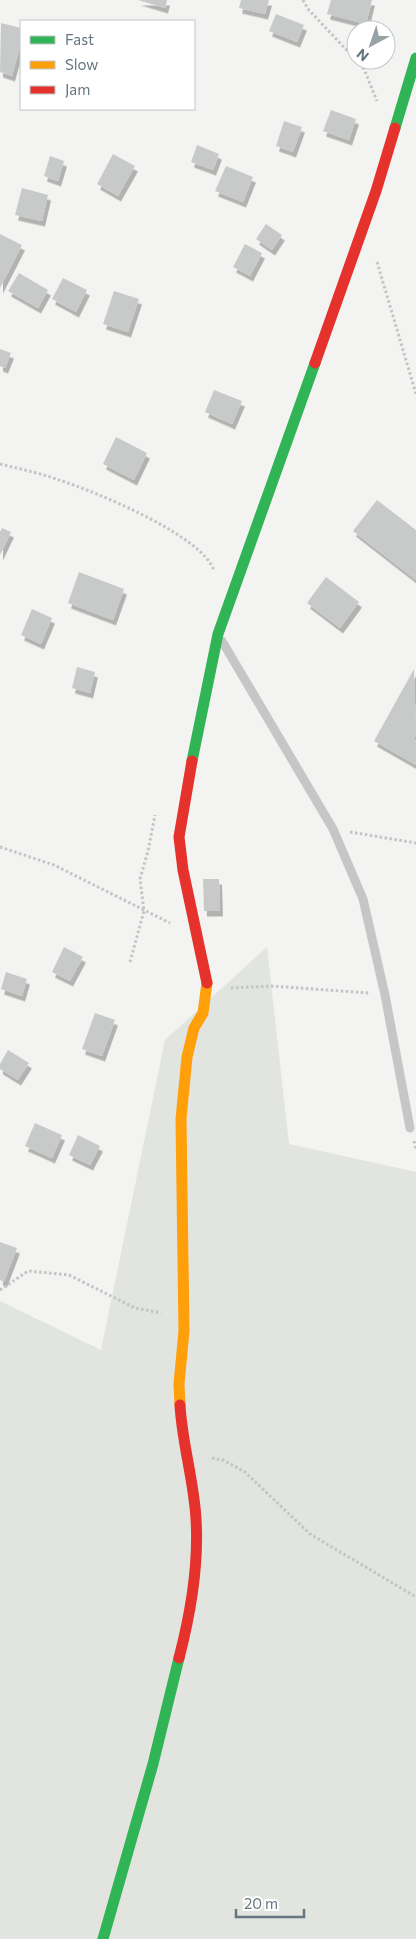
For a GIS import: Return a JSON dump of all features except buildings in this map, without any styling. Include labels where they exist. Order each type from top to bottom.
[{"type":"street","points":[[103,1939],[153,1764],[189,1619],[195,1578],[196,1518],[181,1420],[180,1384],[184,1317],[181,1119],[187,1057],[194,1028],[203,1013],[206,972],[183,870],[179,837],[182,808],[218,634],[376,192],[416,58]]},
{"type":"lane","points":[[218,634],[333,829],[363,899],[385,994],[410,1128]]},
{"type":"path","points":[[303,0],[308,8],[346,49]]},
{"type":"path","points":[[376,260],[416,394]]},
{"type":"path","points":[[0,464],[60,480],[180,534],[212,562],[216,579]]},
{"type":"path","points":[[130,962],[144,912],[140,879],[156,810]]},
{"type":"path","points":[[333,829],[416,843]]},
{"type":"path","points":[[0,847],[54,865],[144,912],[172,924],[174,931]]},
{"type":"path","points":[[206,990],[271,986],[385,994]]},
{"type":"path","points":[[0,1290],[28,1271],[69,1275],[135,1308],[184,1317]]},
{"type":"path","points":[[186,1454],[222,1460],[245,1472],[310,1534],[416,1597]]},
{"type":"shaded area","points":[[267,947],[289,1144],[416,1172],[416,1939],[0,1939],[0,1301],[101,1350],[165,1040]]},
{"type":"traffic: fast","points":[[395,128],[416,58]]},
{"type":"traffic: fast","points":[[192,761],[218,634],[315,363]]},
{"type":"traffic: fast","points":[[103,1939],[153,1764],[179,1658]]},
{"type":"traffic: slow","points":[[180,1405],[179,1384],[184,1331],[181,1119],[187,1057],[194,1028],[203,1013],[207,983]]},
{"type":"traffic: jam","points":[[315,363],[376,191],[395,128]]},
{"type":"traffic: jam","points":[[192,761],[179,837],[183,870],[207,983]]},
{"type":"traffic: jam","points":[[179,1658],[193,1589],[197,1537],[195,1505],[180,1405]]}]
